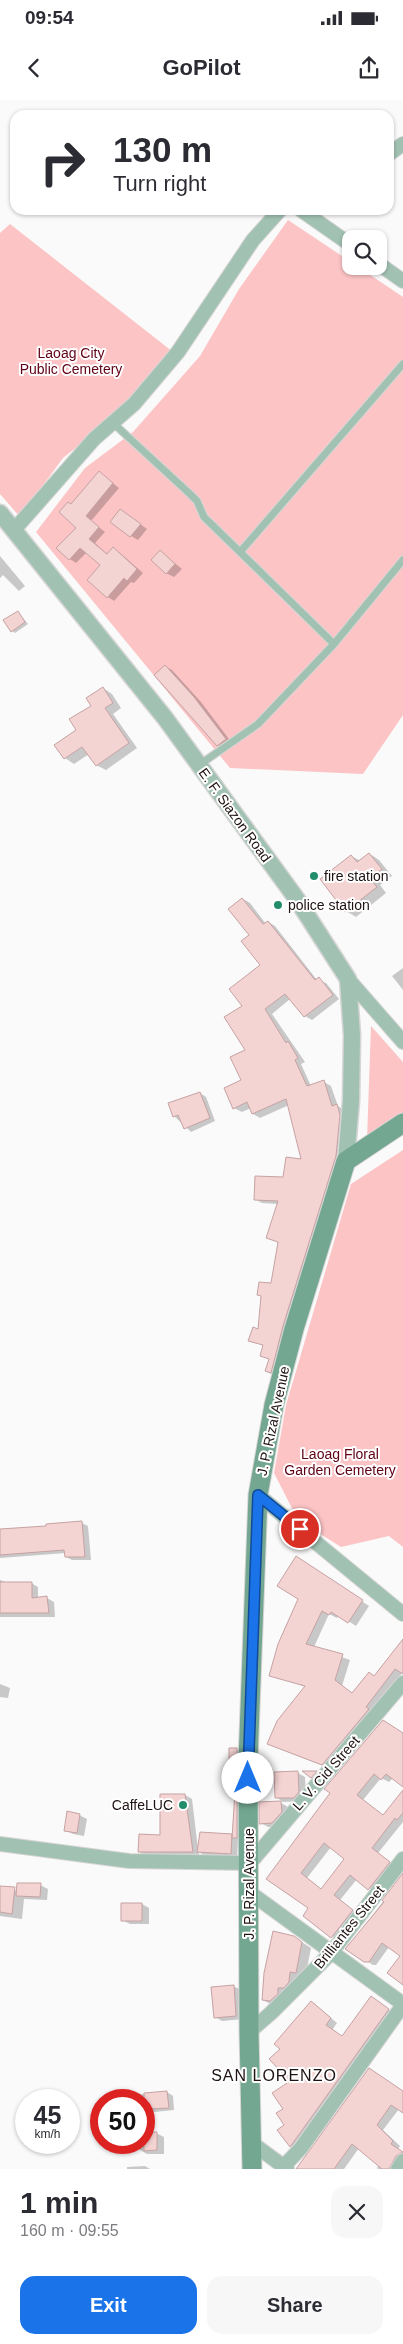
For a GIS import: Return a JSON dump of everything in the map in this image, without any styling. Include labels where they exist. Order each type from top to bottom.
[{"type":"main road","points":[[346,1161],[403,1123]]},
{"type":"main road","name":"J. P. Rizal Avenue","points":[[252,2169],[249,2032],[250,1863],[248,1761],[258,1495],[274,1406],[294,1329],[346,1161]]},
{"type":"street","points":[[14,530],[94,439],[134,404],[178,352],[253,240],[276,215]]},
{"type":"street","points":[[308,215],[342,239]]},
{"type":"street","points":[[387,270],[403,281]]},
{"type":"street","name":"E. F. Siazon Road","points":[[0,513],[164,718],[310,918],[348,978],[352,1035],[352,1093],[346,1161]]},
{"type":"street","points":[[348,978],[403,1042]]},
{"type":"street","points":[[258,1495],[403,1614]]},
{"type":"street","name":"L. V. Cid Street","points":[[250,1863],[403,1683]]},
{"type":"street","points":[[0,1844],[129,1861],[250,1863]]},
{"type":"street","name":"Brilliantes Street","points":[[249,2032],[271,2013],[331,1953],[403,1859]]},
{"type":"street","points":[[250,1892],[403,2005],[285,2168],[252,2143]]},
{"type":"street","points":[[398,2169],[403,2161]]},
{"type":"lane","points":[[240,552],[403,364]]},
{"type":"lane","points":[[113,423],[190,494],[197,501],[204,517],[334,644]]},
{"type":"lane","points":[[199,765],[258,724],[334,644],[403,560]]},
{"type":"green space","points":[[288,220],[342,256],[342,275],[370,275],[403,297],[403,715],[363,774],[230,768],[36,532],[85,468],[133,432],[200,356],[239,289]]},
{"type":"green space","name":"Laoag City Public Cemetery","points":[[10,224],[173,352],[118,414],[63,458],[20,517],[0,494],[0,233]]},
{"type":"green space","points":[[371,1026],[403,1062],[403,1113],[367,1140]]},
{"type":"green space","name":"Laoag Floral Garden Cemetery","points":[[403,1150],[403,1547],[389,1536],[341,1547],[298,1520],[274,1473],[286,1405],[351,1184]]},
{"type":"building","points":[[99,471],[113,483],[86,516],[99,527],[89,539],[107,554],[113,547],[137,569],[127,581],[124,578],[107,598],[87,580],[100,565],[80,548],[69,560],[56,548],[76,528],[59,512],[68,502],[71,504]]},
{"type":"building","points":[[120,509],[141,524],[130,537],[110,522]]},
{"type":"building","points":[[160,550],[175,564],[166,574],[151,560]]},
{"type":"building","points":[[18,611],[25,622],[11,632],[3,620]]},
{"type":"building","points":[[165,665],[194,697],[226,739],[217,746],[154,675]]},
{"type":"building","points":[[103,687],[113,703],[105,708],[129,743],[96,766],[82,747],[64,759],[54,745],[76,730],[69,719],[91,706],[86,698]]},
{"type":"building","points":[[369,853],[382,869],[370,879],[377,887],[345,912],[320,879],[351,855],[357,862]]},
{"type":"building","points":[[242,898],[263,924],[268,921],[315,980],[319,977],[333,995],[304,1017],[285,994],[265,1009],[286,1043],[288,1041],[298,1058],[295,1060],[307,1086],[324,1080],[332,1106],[337,1104],[340,1115],[336,1156],[283,1326],[271,1373],[265,1371],[269,1359],[260,1356],[263,1345],[248,1341],[253,1327],[258,1329],[261,1296],[257,1295],[259,1282],[271,1283],[278,1242],[266,1238],[278,1201],[254,1200],[255,1176],[283,1177],[286,1157],[301,1159],[286,1099],[252,1114],[247,1102],[233,1109],[224,1088],[241,1080],[230,1057],[245,1050],[224,1017],[242,1006],[229,989],[260,965],[241,941],[249,935],[228,909]]},
{"type":"building","points":[[200,1092],[210,1118],[184,1129],[178,1115],[173,1117],[168,1103]]},
{"type":"building","points":[[82,1521],[85,1557],[65,1557],[64,1550],[0,1555],[0,1529]]},
{"type":"building","points":[[296,1556],[363,1600],[348,1623],[331,1612],[329,1615],[322,1611],[306,1644],[343,1654],[335,1680],[352,1693],[369,1672],[374,1676],[403,1639],[403,1674],[395,1669],[366,1707],[369,1709],[322,1765],[267,1744],[277,1721],[305,1686],[269,1676],[278,1644],[298,1599],[277,1586]]},
{"type":"building","points":[[0,1582],[32,1582],[32,1598],[47,1596],[49,1613],[0,1613]]},
{"type":"building","points":[[383,1720],[403,1733],[403,1787],[386,1774],[381,1780],[374,1774],[357,1795],[383,1815],[403,1790],[403,1813],[397,1820],[395,1818],[372,1848],[390,1862],[368,1890],[350,1875],[334,1895],[353,1910],[331,1938],[303,1916],[308,1908],[266,1879],[330,1793],[324,1789]],"holes":[[[324,1843],[344,1859],[321,1889],[301,1873]]]},
{"type":"building","points":[[229,1748],[237,1748],[237,1838],[232,1838],[236,1775],[229,1776]]},
{"type":"building","points":[[298,1771],[299,1792],[294,1798],[275,1798],[274,1772]]},
{"type":"building","points":[[302,1771],[317,1771],[311,1778]]},
{"type":"building","points":[[160,1794],[185,1794],[193,1852],[138,1852],[139,1834],[160,1835]]},
{"type":"building","points":[[281,1801],[282,1812],[272,1823],[259,1824],[259,1802]]},
{"type":"building","points":[[67,1811],[80,1814],[77,1833],[64,1831]]},
{"type":"building","points":[[200,1832],[232,1834],[231,1854],[197,1852]]},
{"type":"building","points":[[403,1873],[403,1985],[387,1973],[400,1956],[382,1943],[369,1962],[364,1962],[345,1949],[384,1902],[382,1900]]},
{"type":"building","points":[[17,1883],[41,1883],[40,1897],[16,1896]]},
{"type":"building","points":[[0,1886],[15,1887],[12,1914],[0,1912]]},
{"type":"building","points":[[121,1903],[142,1903],[142,1921],[121,1921]]},
{"type":"building","points":[[273,1931],[294,1936],[302,1942],[296,1973],[290,1972],[289,1982],[284,1988],[278,1988],[278,1994],[270,2001],[262,2000],[264,1973]]},
{"type":"building","points":[[234,1985],[236,2016],[214,2018],[211,1987]]},
{"type":"building","points":[[371,1996],[389,2009],[290,2147],[277,2130],[284,2125],[276,2113],[283,2109],[272,2093],[290,2081],[269,2059],[280,2049],[274,2044],[311,2001],[331,2018],[326,2025],[342,2036]]},
{"type":"building","points":[[369,2068],[403,2091],[403,2113],[391,2105],[377,2125],[393,2141],[391,2144],[403,2152],[396,2156],[389,2169],[382,2169],[352,2144],[334,2169],[296,2169]]},
{"type":"building","points":[[167,2091],[169,2108],[155,2109],[155,2092]]},
{"type":"building","points":[[155,2132],[157,2132],[157,2150],[155,2150]]},
{"type":"place","name":"fire station","points":[[314,876]]},
{"type":"place","name":"police station","points":[[278,905]]},
{"type":"place","name":"CaffeLUC","points":[[183,1805]]},
{"type":"district","name":"SAN LORENZO","points":[[274,2075]]},
{"type":"route","points":[[248,1778],[258,1495],[300,1529]]}]
